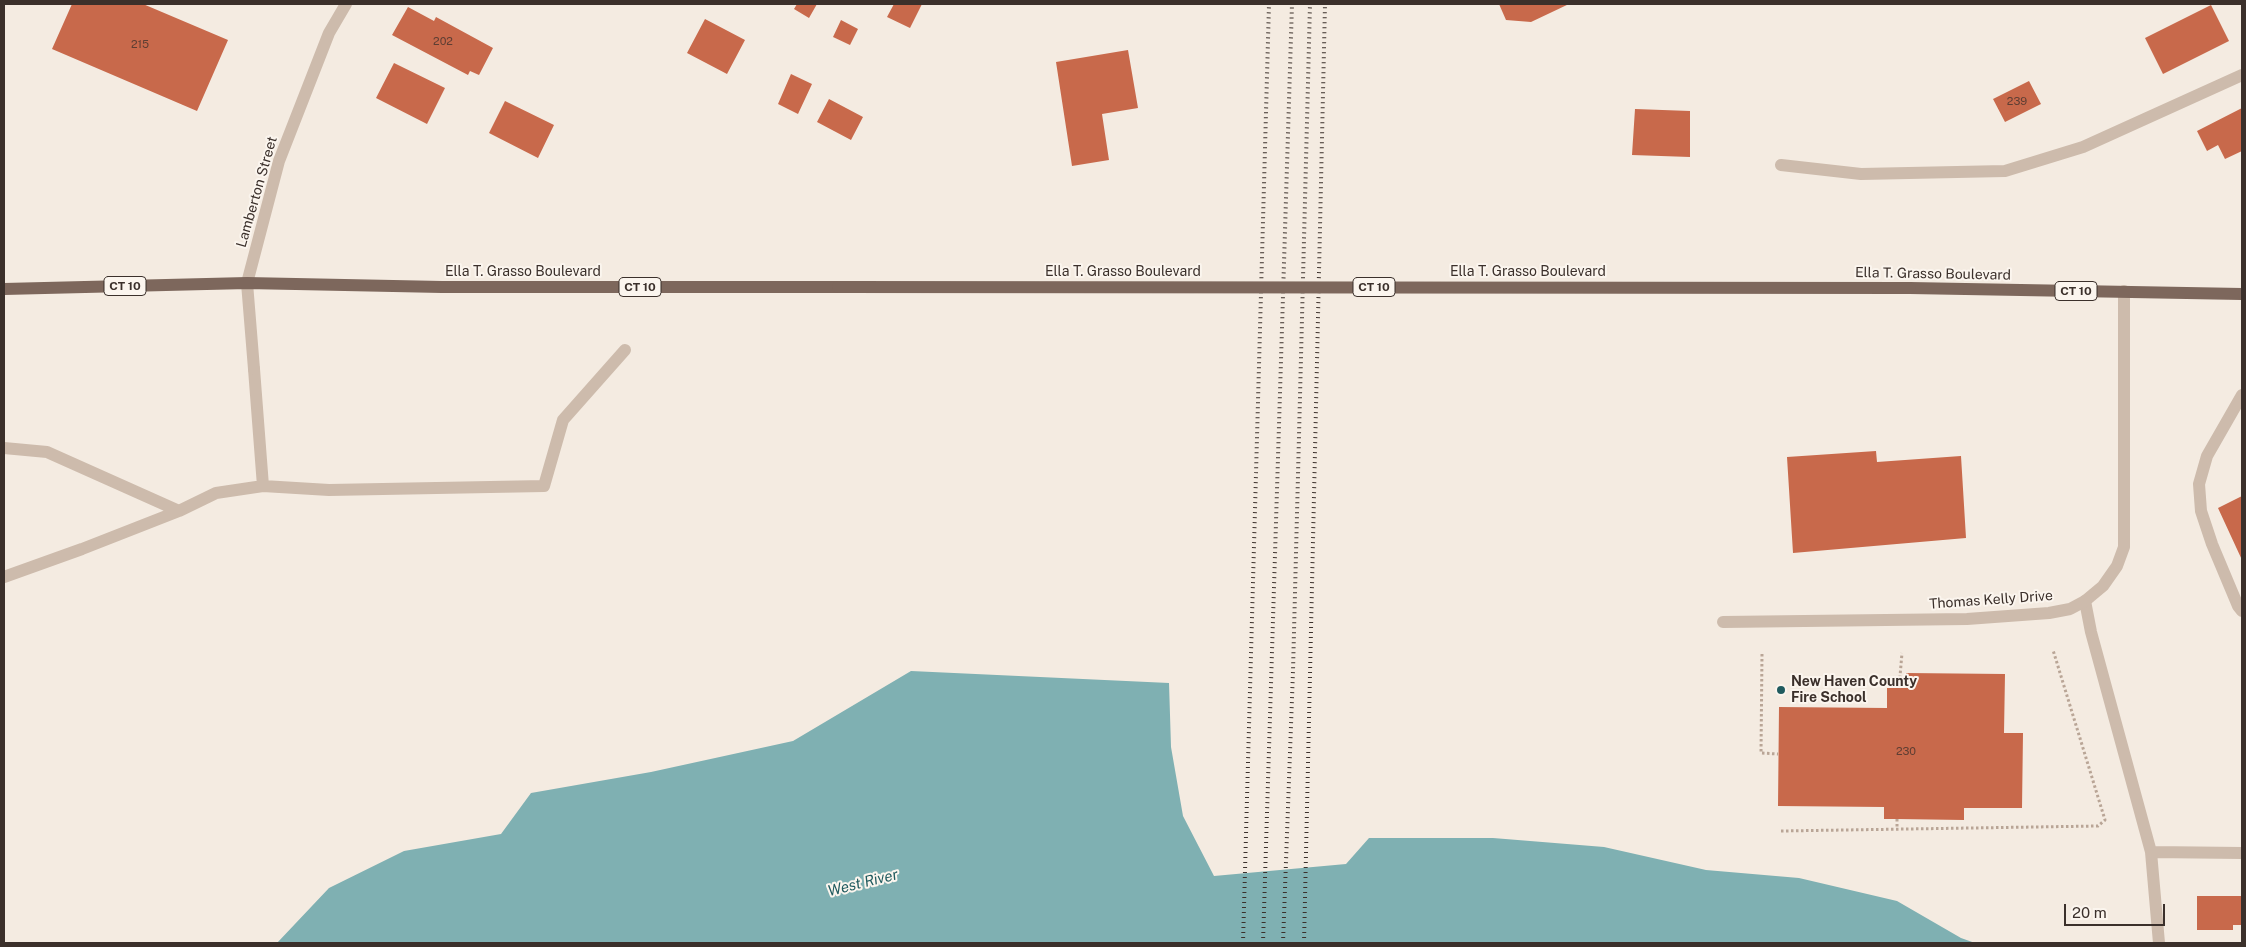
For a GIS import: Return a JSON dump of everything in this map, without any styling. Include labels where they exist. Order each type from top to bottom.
[{"type":"main road","name":"Ella T. Grasso Boulevard","points":[[4,289],[247,283],[442,287],[1910,288],[2242,294]]},
{"type":"street","name":"Lamberton Street","points":[[263,486],[247,283],[279,161],[329,34],[346,4]]},
{"type":"street","points":[[1781,164],[1861,174],[2005,171],[2082,147],[2242,75]]},
{"type":"street","name":"Thomas Kelly Drive","points":[[1723,622],[1967,619],[2049,613],[2070,609],[2085,601],[2103,586],[2117,566],[2124,547],[2124,291]]},
{"type":"street","points":[[4,576],[82,549],[216,493],[263,486],[329,490],[544,486],[563,420],[625,350]]},
{"type":"street","points":[[2242,395],[2207,456],[2199,484],[2201,511],[2238,606],[2242,611]]},
{"type":"street","points":[[4,448],[47,452],[179,510]]},
{"type":"street","points":[[2085,601],[2091,632],[2150,852],[2159,943]]},
{"type":"street","points":[[2150,852],[2242,853]]},
{"type":"path","points":[[1781,831],[2098,826],[2105,820],[2053,650]]},
{"type":"path","points":[[1899,688],[1902,653]]},
{"type":"path","points":[[1762,654],[1761,753],[1778,754]]},
{"type":"path","points":[[1897,819],[1897,829]]},
{"type":"water","name":"West River","points":[[911,671],[1169,683],[1171,747],[1183,816],[1214,876],[1346,864],[1369,838],[1493,838],[1604,847],[1706,870],[1799,878],[1897,901],[1961,938],[1975,943],[277,943],[329,888],[404,851],[501,834],[531,793],[651,772],[793,741]]},
{"type":"building","points":[[72,4],[143,4],[228,40],[197,111],[52,49]]},
{"type":"building","points":[[797,4],[817,4],[809,18],[794,9]]},
{"type":"building","points":[[894,4],[922,4],[910,28],[887,17]]},
{"type":"building","points":[[1499,4],[1569,4],[1531,22],[1506,20]]},
{"type":"building","points":[[2211,5],[2229,41],[2163,74],[2145,38]]},
{"type":"building","points":[[408,7],[434,21],[436,17],[493,48],[479,75],[470,71],[468,75],[392,35]]},
{"type":"building","points":[[705,19],[745,40],[727,74],[687,53]]},
{"type":"building","points":[[841,20],[858,29],[850,45],[833,37]]},
{"type":"building","points":[[1128,50],[1138,108],[1102,114],[1109,160],[1072,166],[1056,62]]},
{"type":"building","points":[[394,63],[445,88],[427,124],[376,98]]},
{"type":"building","points":[[791,74],[812,84],[798,114],[778,104]]},
{"type":"building","points":[[2029,81],[2041,104],[2005,122],[1993,99]]},
{"type":"building","points":[[829,99],[863,117],[851,140],[817,122]]},
{"type":"building","points":[[505,101],[554,125],[538,158],[489,133]]},
{"type":"building","points":[[2242,108],[2242,151],[2225,159],[2218,145],[2207,151],[2197,131]]},
{"type":"building","points":[[1635,109],[1690,111],[1690,157],[1632,155]]},
{"type":"building","points":[[1876,451],[1877,462],[1961,456],[1966,538],[1793,553],[1787,457]]},
{"type":"building","points":[[2242,496],[2242,560],[2218,508]]},
{"type":"building","points":[[1906,673],[2005,674],[2004,733],[2023,733],[2022,808],[1964,808],[1964,820],[1884,819],[1884,807],[1778,806],[1779,707],[1887,708],[1887,688],[1906,688]]},
{"type":"building","points":[[2197,896],[2242,896],[2242,925],[2233,925],[2233,930],[2197,930]]},
{"type":"railway","points":[[1243,943],[1269,4]]},
{"type":"railway","points":[[1263,943],[1292,4]]},
{"type":"railway","points":[[1283,943],[1293,671],[1310,4]]},
{"type":"railway","points":[[1304,943],[1325,4]]},
{"type":"place","name":"New Haven County Fire School","points":[[1781,690]]}]
